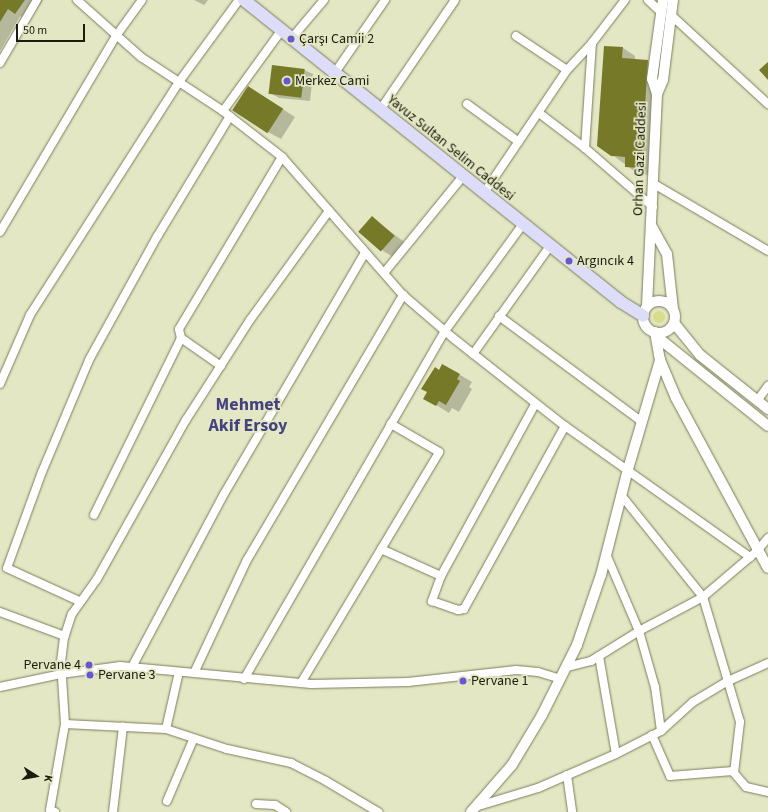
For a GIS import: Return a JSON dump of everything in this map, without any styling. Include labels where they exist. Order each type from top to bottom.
[{"type":"main road","name":"Yavuz Sultan Selim Caddesi","points":[[245,1],[334,74],[621,302],[645,311]]},
{"type":"street","points":[[0,63],[37,0]]},
{"type":"street","points":[[77,0],[140,56],[223,111],[282,157],[403,295],[445,331],[535,404],[754,554],[768,568]]},
{"type":"street","points":[[0,232],[116,36],[142,0]]},
{"type":"street","points":[[223,111],[286,35],[324,0]]},
{"type":"street","points":[[334,74],[386,0]]},
{"type":"street","points":[[380,110],[455,0]]},
{"type":"street","points":[[484,193],[567,70],[592,43],[625,0]]},
{"type":"street","points":[[648,0],[666,14],[768,104]]},
{"type":"street","name":"Orhan Gazi Caddesi","points":[[662,0],[666,14]]},
{"type":"street","name":"Orhan Gazi Caddesi","points":[[645,311],[652,226],[657,94],[652,79],[666,14],[672,0]]},
{"type":"street","points":[[0,384],[30,314],[179,82],[245,1]]},
{"type":"street","points":[[516,36],[567,70]]},
{"type":"street","points":[[585,148],[592,43]]},
{"type":"street","points":[[467,104],[519,142]]},
{"type":"street","points":[[539,113],[585,148],[653,206]]},
{"type":"street","points":[[79,601],[7,568],[42,472],[89,360],[157,237],[230,116]]},
{"type":"street","points":[[94,516],[181,338],[179,329],[282,157]]},
{"type":"street","points":[[384,273],[463,176]]},
{"type":"street","points":[[654,184],[768,251]]},
{"type":"street","points":[[54,812],[50,810],[66,724],[61,674],[65,636],[79,601],[97,579],[186,420],[250,320],[329,211]]},
{"type":"street","points":[[244,679],[445,331],[523,224]]},
{"type":"street","name":"Orhan Gazi Caddesi","points":[[652,226],[667,254],[673,309]]},
{"type":"street","points":[[473,354],[550,246]]},
{"type":"street","points":[[132,668],[224,494],[365,253]]},
{"type":"street","points":[[194,673],[247,560],[403,295]]},
{"type":"street","points":[[768,409],[700,355],[674,323],[673,309],[662,301],[654,301],[645,311],[646,326],[657,332],[661,340],[768,426]]},
{"type":"street","points":[[499,316],[642,422]]},
{"type":"street","points":[[657,332],[666,331],[674,323]]},
{"type":"street","points":[[657,332],[660,360],[676,398],[754,554]]},
{"type":"street","points":[[181,338],[221,366]]},
{"type":"street","points":[[478,809],[512,765],[561,679],[586,622],[660,360]]},
{"type":"street","points":[[757,401],[768,386]]},
{"type":"street","points":[[535,404],[441,576],[432,601],[458,610],[464,608],[565,426]]},
{"type":"street","points":[[301,683],[439,452],[391,424]]},
{"type":"street","points":[[621,495],[703,596],[726,682],[740,722],[733,771],[738,780],[746,787],[768,792]]},
{"type":"street","points":[[567,667],[591,661],[639,631],[703,596],[754,554],[768,538]]},
{"type":"street","points":[[382,549],[441,576]]},
{"type":"street","points":[[606,554],[639,631],[655,687],[661,731]]},
{"type":"street","points":[[0,612],[65,636]]},
{"type":"street","points":[[599,656],[616,754]]},
{"type":"street","points":[[478,809],[538,788],[616,754],[661,731],[693,702],[726,682],[768,664]]},
{"type":"street","points":[[0,687],[61,674],[120,666],[244,679],[301,683],[408,682],[516,670],[538,672],[561,679]]},
{"type":"street","points":[[166,729],[179,672]]},
{"type":"street","points":[[66,724],[166,729],[193,740],[291,762],[326,780],[378,812]]},
{"type":"street","points":[[113,812],[123,726]]},
{"type":"street","points":[[652,735],[670,776],[733,771]]},
{"type":"street","points":[[167,801],[193,740]]},
{"type":"street","points":[[567,775],[572,812]]},
{"type":"street","points":[[256,804],[275,805],[286,812]]},
{"type":"green space","points":[[661,311],[664,312],[664,322],[657,323],[654,322],[653,315],[654,312]]},
{"type":"building","points":[[0,0],[25,0],[15,14],[8,9],[0,22]]},
{"type":"building","points":[[604,46],[623,47],[622,58],[648,60],[641,168],[625,167],[625,157],[611,156],[597,146]]},
{"type":"building","points":[[768,62],[768,80],[759,70]]},
{"type":"building","name":"Merkez Cami","points":[[272,65],[305,69],[301,98],[268,94]]},
{"type":"building","points":[[248,86],[283,109],[267,133],[232,110]]},
{"type":"building","points":[[372,216],[395,236],[381,252],[358,232]]},
{"type":"building","points":[[442,364],[460,374],[457,379],[460,381],[446,405],[439,401],[436,406],[423,399],[427,392],[421,389],[435,367],[439,370]]},
{"type":"place","name":"Çarşı Camii 2","points":[[291,39]]},
{"type":"place","name":"Merkez Cami","points":[[287,81]]},
{"type":"place","name":"Argıncık 4","points":[[569,261]]},
{"type":"place","name":"Pervane 4","points":[[89,665]]},
{"type":"place","name":"Pervane 3","points":[[90,675]]},
{"type":"place","name":"Pervane 1","points":[[463,681]]},
{"type":"district","name":"Mehmet Akif Ersoy","points":[[248,416]]}]
